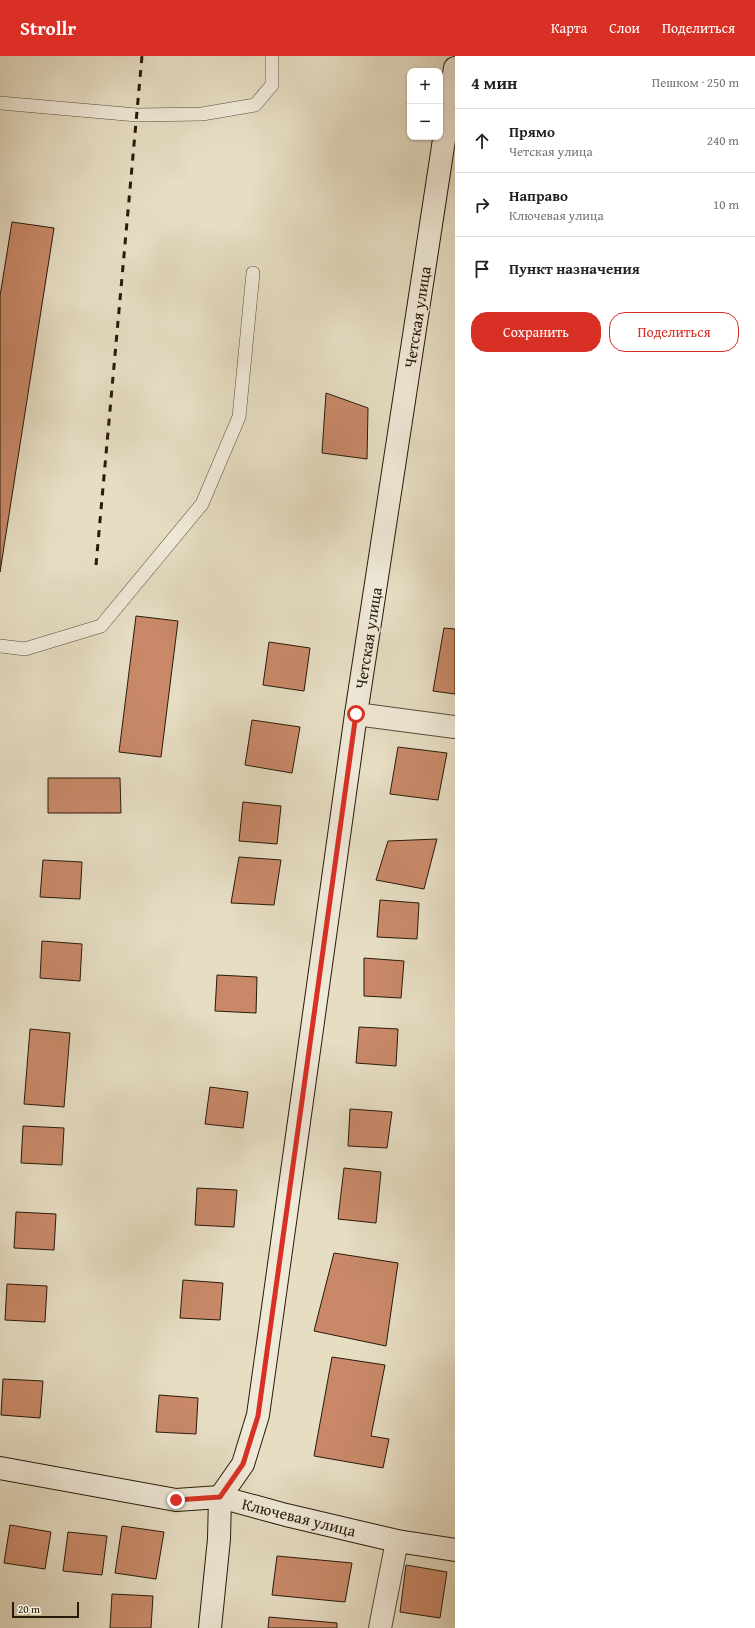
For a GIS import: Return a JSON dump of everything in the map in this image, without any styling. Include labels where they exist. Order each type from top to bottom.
[{"type":"main road","name":"Четская улица","points":[[220,1497],[243,1464],[258,1416],[356,714],[455,68]]},
{"type":"main road","points":[[356,714],[455,727]]},
{"type":"main road","name":"Ключевая улица","points":[[0,1468],[176,1500],[220,1497],[286,1515],[398,1541],[455,1550]]},
{"type":"main road","points":[[210,1628],[219,1539],[220,1497]]},
{"type":"main road","points":[[380,1628],[398,1541]]},
{"type":"lane","points":[[0,103],[137,115],[202,114],[255,105],[272,85],[272,56]]},
{"type":"lane","points":[[0,646],[25,649],[101,626],[202,504],[239,417],[253,273]]},
{"type":"building","points":[[12,222],[54,228],[0,572],[0,296]]},
{"type":"building","points":[[326,393],[368,408],[367,459],[322,453]]},
{"type":"building","points":[[136,616],[178,621],[161,757],[119,752]]},
{"type":"building","points":[[444,628],[455,629],[455,694],[433,691]]},
{"type":"building","points":[[269,642],[310,648],[304,691],[263,685]]},
{"type":"building","points":[[252,720],[300,727],[292,773],[245,765]]},
{"type":"building","points":[[398,747],[447,753],[438,800],[390,794]]},
{"type":"building","points":[[48,778],[120,778],[121,813],[48,813]]},
{"type":"building","points":[[243,802],[281,806],[277,844],[239,841]]},
{"type":"building","points":[[437,839],[424,889],[376,880],[388,841]]},
{"type":"building","points":[[239,857],[281,860],[274,905],[231,903]]},
{"type":"building","points":[[43,860],[82,862],[80,899],[40,897]]},
{"type":"building","points":[[380,900],[419,903],[417,939],[377,937]]},
{"type":"building","points":[[42,941],[82,944],[80,981],[40,978]]},
{"type":"building","points":[[364,958],[404,961],[401,998],[364,996]]},
{"type":"building","points":[[217,975],[257,977],[256,1013],[215,1011]]},
{"type":"building","points":[[359,1027],[398,1029],[396,1066],[356,1063]]},
{"type":"building","points":[[30,1029],[70,1033],[64,1107],[24,1104]]},
{"type":"building","points":[[210,1087],[248,1092],[243,1128],[205,1124]]},
{"type":"building","points":[[350,1109],[392,1112],[387,1148],[348,1146]]},
{"type":"building","points":[[23,1126],[64,1128],[62,1165],[21,1163]]},
{"type":"building","points":[[344,1168],[381,1172],[376,1223],[338,1219]]},
{"type":"building","points":[[197,1188],[237,1190],[234,1227],[195,1225]]},
{"type":"building","points":[[16,1212],[56,1214],[54,1250],[14,1248]]},
{"type":"building","points":[[334,1253],[398,1263],[386,1346],[314,1331]]},
{"type":"building","points":[[183,1280],[223,1283],[220,1320],[180,1318]]},
{"type":"building","points":[[7,1284],[47,1286],[45,1322],[5,1320]]},
{"type":"building","points":[[332,1357],[385,1365],[371,1436],[389,1439],[383,1468],[314,1456]]},
{"type":"building","points":[[3,1379],[43,1381],[40,1418],[1,1415]]},
{"type":"building","points":[[159,1395],[198,1398],[196,1434],[156,1432]]},
{"type":"building","points":[[10,1525],[51,1532],[45,1569],[4,1563]]},
{"type":"building","points":[[122,1526],[164,1532],[156,1579],[115,1573]]},
{"type":"building","points":[[68,1532],[107,1536],[102,1575],[63,1571]]},
{"type":"building","points":[[277,1556],[352,1563],[345,1602],[272,1595]]},
{"type":"building","points":[[406,1565],[447,1572],[440,1618],[400,1612]]},
{"type":"building","points":[[112,1594],[153,1596],[151,1628],[110,1628]]},
{"type":"building","points":[[269,1617],[337,1623],[337,1628],[268,1628]]},
{"type":"railway","points":[[96,565],[142,56]]},
{"type":"route","points":[[176,1500],[220,1497],[243,1464],[258,1416],[356,714]]}]
